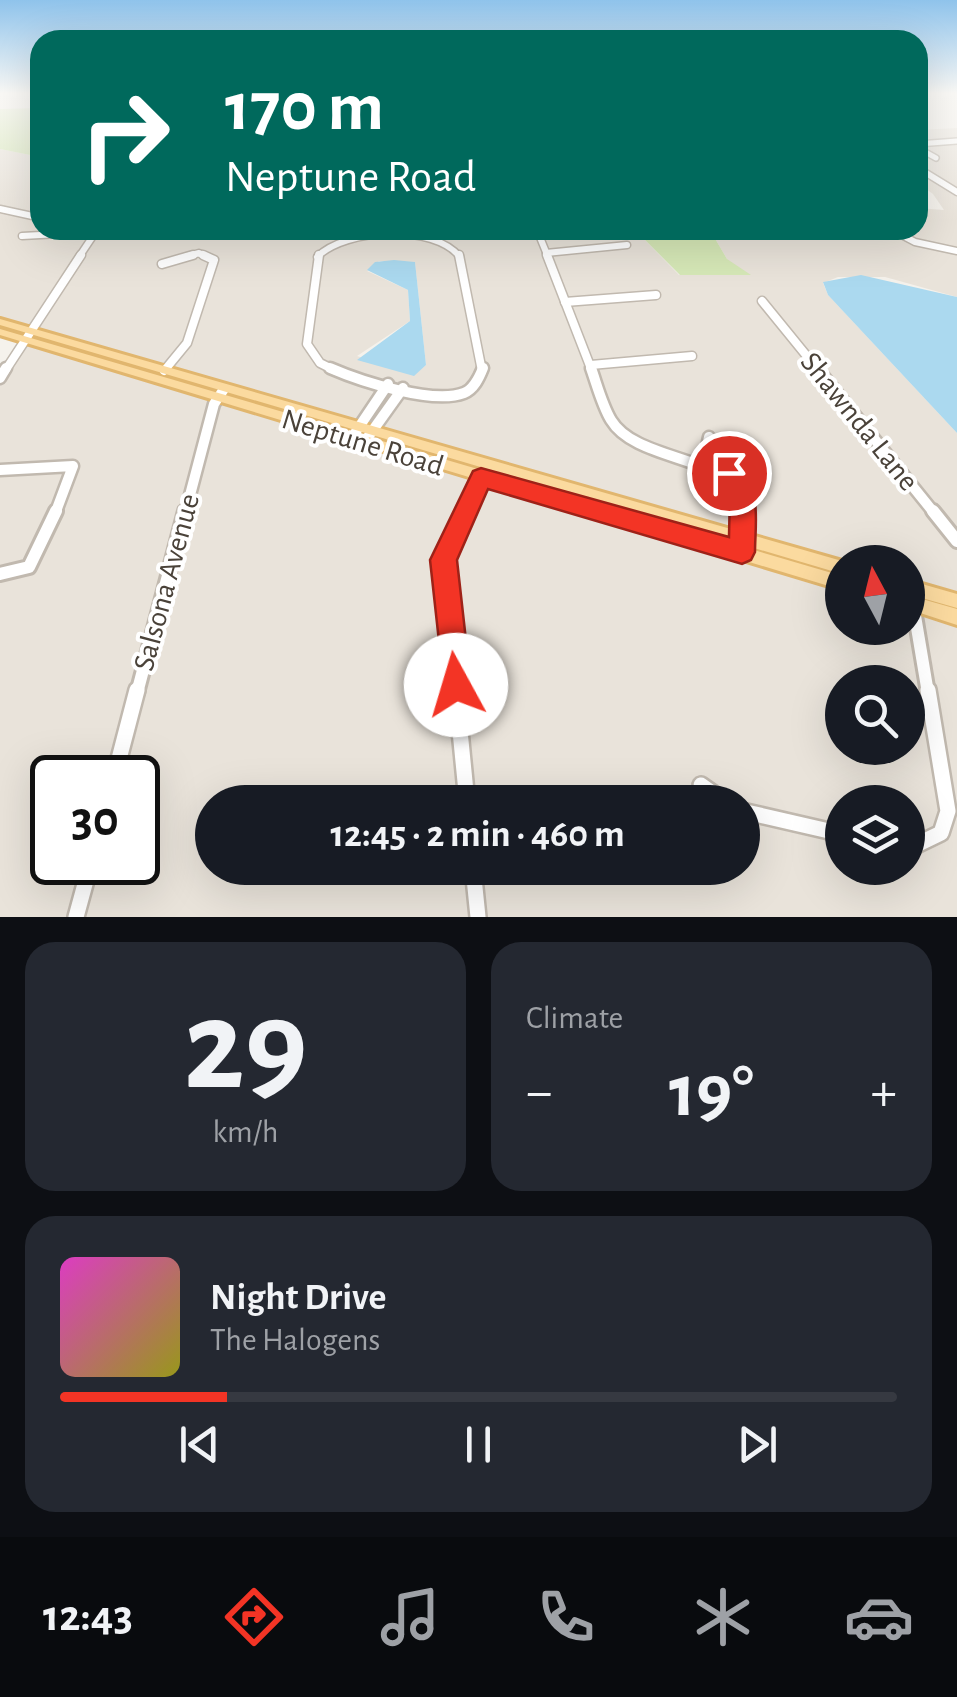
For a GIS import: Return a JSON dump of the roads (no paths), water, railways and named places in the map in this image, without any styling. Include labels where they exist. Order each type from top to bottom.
[{"type":"main road","name":"Neptune Road","points":[[0,322],[28,336],[742,546],[825,577]]},
{"type":"main road","name":"Neptune Road","points":[[0,332],[164,371],[221,393]]},
{"type":"main road","name":"Neptune Road","points":[[361,435],[481,478],[825,564]]},
{"type":"main road","points":[[925,597],[957,601]]},
{"type":"main road","points":[[925,602],[957,617]]},
{"type":"street","points":[[928,145],[957,144]]},
{"type":"street","points":[[928,153],[936,158]]},
{"type":"street","points":[[928,173],[955,188]]},
{"type":"street","points":[[0,209],[30,214]]},
{"type":"street","points":[[0,378],[90,240]]},
{"type":"street","points":[[355,240],[323,249],[317,258],[306,344],[326,367],[439,397],[465,392],[476,384],[482,369],[460,254],[433,240]]},
{"type":"street","points":[[541,240],[612,422],[623,435],[640,445],[704,461],[729,473],[742,489],[742,546]]},
{"type":"street","points":[[915,240],[957,251]]},
{"type":"street","points":[[546,253],[627,244]]},
{"type":"street","points":[[162,264],[199,252],[214,260],[187,344],[164,371]]},
{"type":"street","points":[[565,302],[656,295]]},
{"type":"street","name":"Shawnda Lane","points":[[762,300],[957,540]]},
{"type":"street","points":[[591,365],[692,356]]},
{"type":"street","points":[[361,435],[388,384]]},
{"type":"street","points":[[361,435],[403,388]]},
{"type":"street","name":"Salsona Avenue","points":[[120,755],[221,393]]},
{"type":"street","points":[[704,461],[709,437]]},
{"type":"street","points":[[0,470],[73,466],[74,473],[29,567],[0,574]]},
{"type":"street","points":[[465,785],[444,560],[481,478]]},
{"type":"street","points":[[918,645],[948,811],[941,833],[925,840]]},
{"type":"street","points":[[760,816],[825,830]]},
{"type":"street","points":[[76,917],[85,885]]},
{"type":"street","points":[[475,885],[478,917]]},
{"type":"water","points":[[375,262],[415,262],[426,365],[414,376],[357,360],[410,321],[408,290],[367,270]]},
{"type":"water","points":[[861,275],[957,297],[957,433],[828,295],[823,282]]}]
